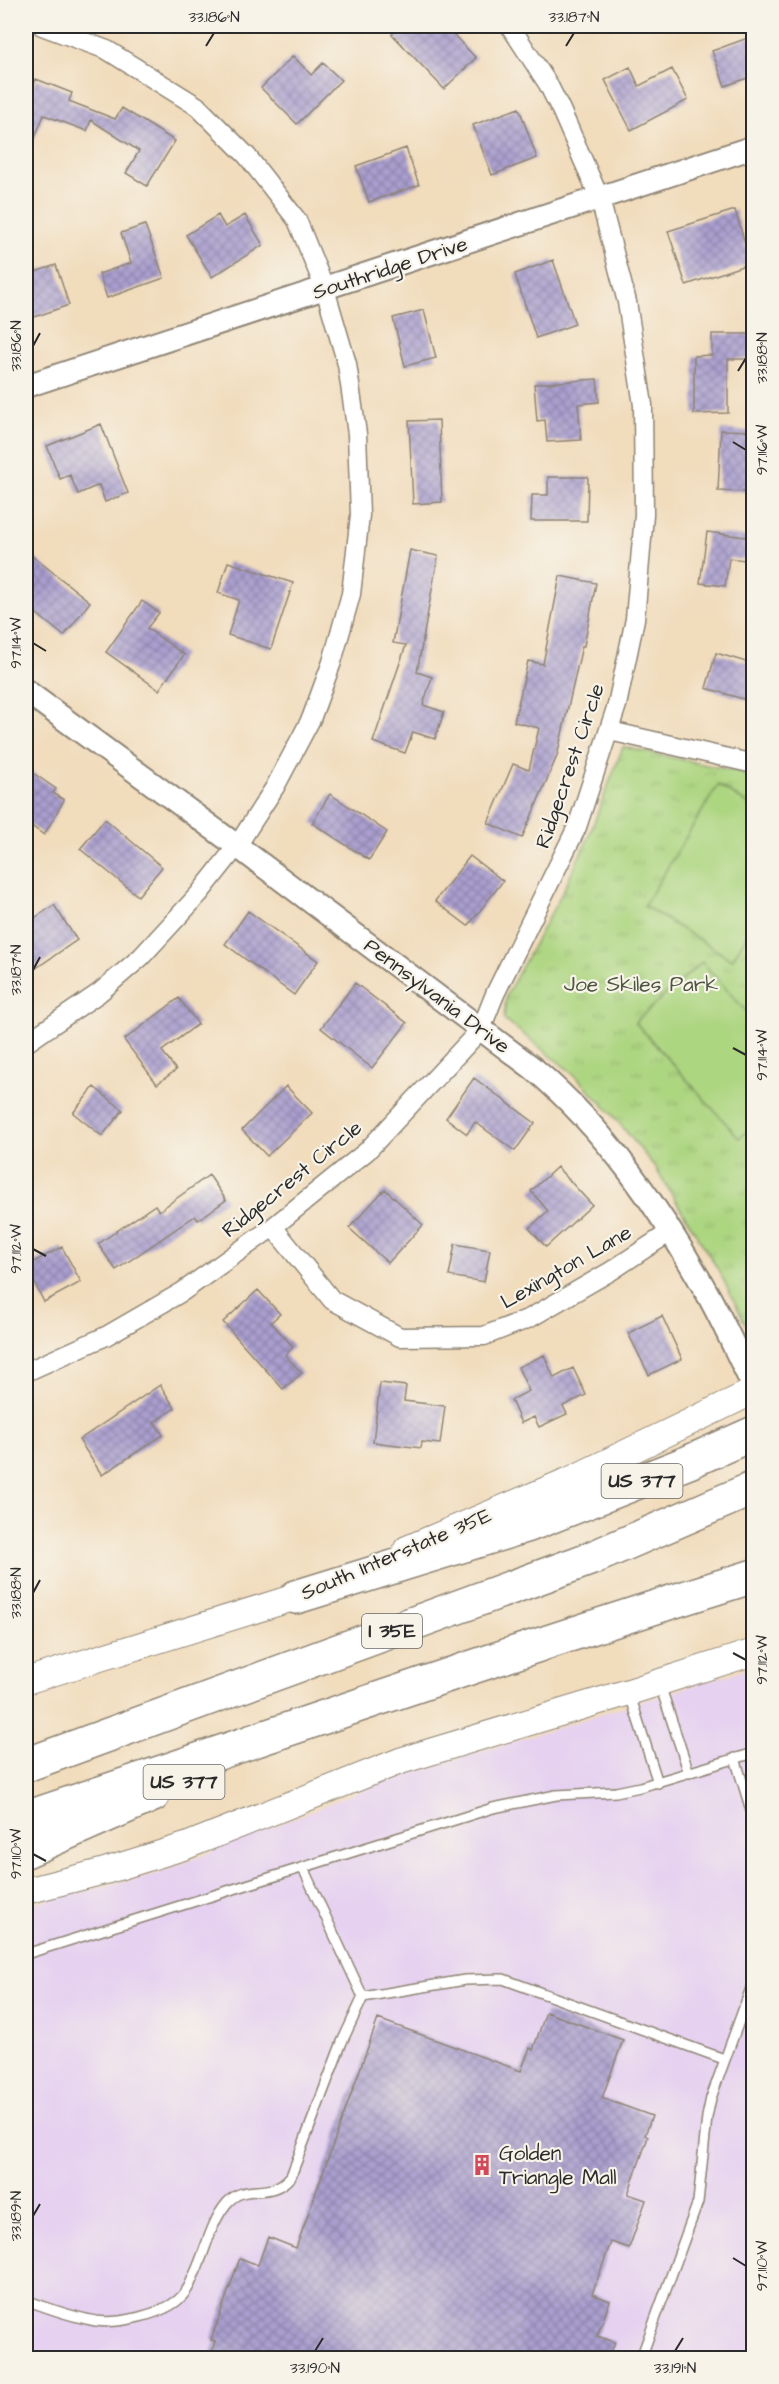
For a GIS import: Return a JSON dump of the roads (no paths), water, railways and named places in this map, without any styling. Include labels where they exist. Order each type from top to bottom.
[{"type":"highway","name":"US 377","points":[[296,1597],[529,1525],[689,1462],[753,1433]]},
{"type":"highway","name":"I 35E","points":[[26,1764],[592,1558],[753,1488]]},
{"type":"highway","points":[[26,1818],[567,1635],[753,1576]]},
{"type":"highway","name":"US 377","points":[[26,1851],[342,1713]]},
{"type":"main road","name":"South Interstate 35E","points":[[26,1681],[296,1597],[570,1480],[753,1389]]},
{"type":"main road","points":[[26,1891],[105,1871],[186,1846],[400,1761],[753,1652]]},
{"type":"street","points":[[26,1043],[99,993],[141,957],[199,894],[237,846],[275,787],[311,719],[332,662],[351,594],[360,515],[357,434],[347,364],[325,289],[297,220],[247,156],[197,106],[107,50],[42,26]]},
{"type":"street","name":"Ridgecrest Circle","points":[[26,1372],[106,1336],[182,1292],[273,1227],[368,1151],[481,1029],[495,994],[577,827],[610,731],[635,619],[645,515],[643,405],[634,340],[600,199],[557,101],[510,26]]},
{"type":"street","name":"Southridge Drive","points":[[26,386],[753,147]]},
{"type":"street","name":"Pennsylvania Drive","points":[[26,691],[237,846],[555,1087],[586,1119],[640,1184],[707,1293],[753,1389]]},
{"type":"street","points":[[610,731],[753,764]]},
{"type":"street","name":"Lexington Lane","points":[[273,1227],[332,1300],[400,1337],[484,1336],[530,1318],[611,1271],[670,1232]]},
{"type":"lane","points":[[659,1682],[690,1773]]},
{"type":"lane","points":[[629,1692],[658,1783]]},
{"type":"lane","points":[[26,1954],[493,1808],[556,1795],[616,1792],[658,1783],[753,1753]]},
{"type":"lane","points":[[735,1758],[753,1820]]},
{"type":"lane","points":[[26,2300],[97,2321],[116,2321],[142,2316],[168,2306],[179,2300],[195,2275],[225,2205],[234,2196],[245,2192],[271,2191],[282,2186],[291,2176],[342,2042],[363,1997],[303,1868]]},
{"type":"lane","points":[[363,1997],[465,1980],[503,1979],[724,2059]]},
{"type":"lane","points":[[641,2358],[698,2202],[706,2117],[753,1980]]},
{"type":"place","name":"Golden Triangle Mall","points":[[482,2165]]},
{"type":"park label","name":"Joe Skiles Park","points":[[641,984]]}]
